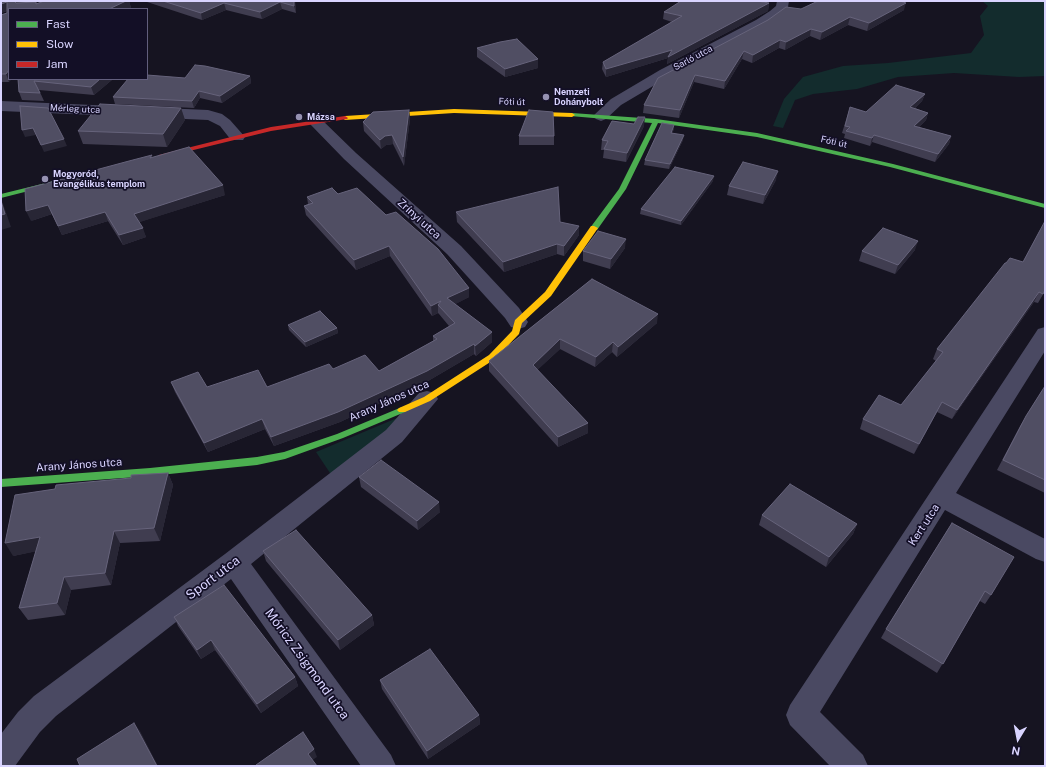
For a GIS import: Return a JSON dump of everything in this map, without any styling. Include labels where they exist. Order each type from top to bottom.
[{"type":"main road","name":"Fóti út","points":[[154,158],[237,137],[315,121],[391,113],[454,111],[601,116],[656,121],[757,135],[837,152],[979,187],[1045,206]]},
{"type":"main road","name":"Arany János utca","points":[[1,483],[150,472],[257,461],[284,455],[340,436],[427,399],[492,357],[516,332],[518,322],[548,294],[601,221],[622,189],[656,121]]},
{"type":"main road","points":[[1,196],[62,181]]},
{"type":"street","name":"Sarló utca","points":[[601,116],[616,102],[665,73],[761,23],[782,7],[783,1]]},
{"type":"street","name":"Mérleg utca","points":[[1,106],[208,115],[217,117],[225,123],[237,137]]},
{"type":"street","name":"Zrínyi utca","points":[[315,121],[350,156],[454,250],[512,313],[518,322]]},
{"type":"street","name":"Kert utca","points":[[852,766],[801,715],[1045,334]]},
{"type":"street","name":"Sport utca","points":[[1,759],[29,722],[45,706],[234,562],[394,436],[427,399]]},
{"type":"street","points":[[942,497],[1045,551]]},
{"type":"street","name":"Móricz Zsigmond utca","points":[[234,562],[380,766]]},
{"type":"green space","points":[[982,1],[1045,1],[1045,76],[1019,77],[954,73],[898,77],[857,89],[813,94],[795,100],[783,128],[773,126],[784,99],[803,77],[843,66],[888,63],[971,53],[984,35],[980,16],[988,6]]},
{"type":"green space","points":[[409,413],[332,476],[316,452]]},
{"type":"building","points":[[1,1],[15,1],[16,3],[36,2],[36,4],[44,1],[126,1],[111,8],[8,8],[8,71],[6,74],[1,74],[1,15],[7,13],[7,2],[1,4]]},
{"type":"building","points":[[163,1],[294,1],[294,6],[280,2],[260,12],[224,3],[201,13]]},
{"type":"building","points":[[681,1],[757,1],[769,3],[668,57],[672,50],[606,69],[603,62],[682,16],[664,12]]},
{"type":"building","points":[[818,1],[900,1],[906,3],[869,23],[850,17],[822,32],[811,29],[786,42],[780,40],[753,55],[744,51],[725,81],[695,75],[680,110],[644,105],[658,78],[768,20],[786,7],[801,9]]},
{"type":"building","points":[[517,39],[538,59],[505,69],[477,48],[500,42]]},
{"type":"building","points":[[195,65],[250,76],[220,96],[199,91],[192,101],[113,97],[127,80],[148,80],[148,75],[185,78]]},
{"type":"building","points":[[18,80],[99,80],[91,87],[34,81],[40,93],[19,92]]},
{"type":"building","points":[[896,85],[925,94],[910,107],[928,113],[914,126],[951,136],[938,154],[874,135],[872,138],[846,131],[850,127],[845,126],[850,107],[866,112]]},
{"type":"building","points":[[100,104],[181,108],[163,134],[78,131]]},
{"type":"building","points":[[20,106],[48,108],[64,139],[41,145],[33,128],[22,130]]},
{"type":"building","points":[[409,110],[403,157],[392,135],[385,136],[380,140],[363,122],[373,112]]},
{"type":"building","points":[[529,110],[553,112],[554,136],[519,136]]},
{"type":"building","points":[[638,117],[645,117],[627,153],[604,149],[608,141],[602,140],[612,121],[634,124]]},
{"type":"building","points":[[662,123],[674,125],[671,133],[684,135],[670,164],[645,160]]},
{"type":"building","points":[[189,147],[223,185],[134,214],[143,228],[119,235],[105,212],[58,226],[48,205],[26,211],[25,189],[152,155],[150,158]]},
{"type":"building","points":[[743,162],[778,171],[765,195],[729,186]]},
{"type":"building","points":[[675,167],[714,176],[681,221],[641,209]]},
{"type":"building","points":[[558,187],[560,222],[579,226],[564,246],[557,244],[503,262],[456,212]]},
{"type":"building","points":[[332,188],[338,194],[357,188],[386,215],[396,212],[438,249],[469,288],[447,298],[492,332],[475,346],[474,344],[427,371],[338,412],[271,437],[262,419],[204,443],[171,382],[198,372],[207,387],[258,370],[267,387],[329,364],[333,369],[365,355],[379,371],[437,339],[433,336],[455,323],[438,305],[441,301],[431,306],[389,246],[354,260],[304,206],[313,203],[307,197]]},
{"type":"building","points":[[1,201],[5,214],[1,215]]},
{"type":"building","points":[[1045,221],[1045,290],[1043,294],[1039,292],[957,410],[942,402],[919,444],[863,419],[879,395],[901,405],[943,352],[937,349],[1005,263],[1010,258],[1023,262]]},
{"type":"building","points":[[883,228],[918,241],[898,265],[862,251]]},
{"type":"building","points":[[598,231],[626,239],[611,259],[583,251]]},
{"type":"building","points":[[592,279],[658,314],[618,347],[613,342],[596,357],[560,339],[533,365],[588,423],[558,437],[489,361]]},
{"type":"building","points":[[320,311],[337,328],[305,342],[288,325]]},
{"type":"building","points":[[1045,386],[1045,480],[1003,460],[1026,416]]},
{"type":"building","points":[[381,460],[439,502],[417,521],[359,477]]},
{"type":"building","points":[[168,473],[154,528],[114,531],[105,573],[64,577],[57,603],[19,608],[40,537],[5,543],[15,495],[55,489],[56,485],[131,478],[131,475]]},
{"type":"building","points":[[790,484],[857,524],[829,557],[762,515]]},
{"type":"building","points":[[952,523],[1014,557],[991,595],[985,591],[943,664],[886,629]]},
{"type":"building","points":[[296,530],[372,615],[338,640],[263,551]]},
{"type":"building","points":[[224,585],[295,677],[257,704],[211,640],[197,650],[174,617]]},
{"type":"building","points":[[430,649],[479,715],[427,751],[380,680]]},
{"type":"building","points":[[134,723],[157,766],[80,766],[77,759]]},
{"type":"building","points":[[303,732],[314,749],[308,754],[317,766],[256,765]]},
{"type":"traffic: fast","points":[[572,115],[656,121],[757,135],[891,165],[1045,206]]},
{"type":"traffic: fast","points":[[594,228],[622,189],[656,121]]},
{"type":"traffic: fast","points":[[1,196],[54,183]]},
{"type":"traffic: fast","points":[[1,483],[150,472],[257,461],[285,455],[340,436],[402,410]]},
{"type":"traffic: slow","points":[[345,118],[454,111],[572,115]]},
{"type":"traffic: slow","points":[[402,410],[427,399],[492,357],[516,332],[518,322],[548,294],[594,228]]},
{"type":"traffic: jam","points":[[161,156],[271,129],[345,118]]},
{"type":"place","name":"Nemzeti Dohánybolt","points":[[546,97]]},
{"type":"place","name":"Mázsa","points":[[299,117]]},
{"type":"place","name":"Mogyoród, Evangélikus templom","points":[[45,179]]}]
